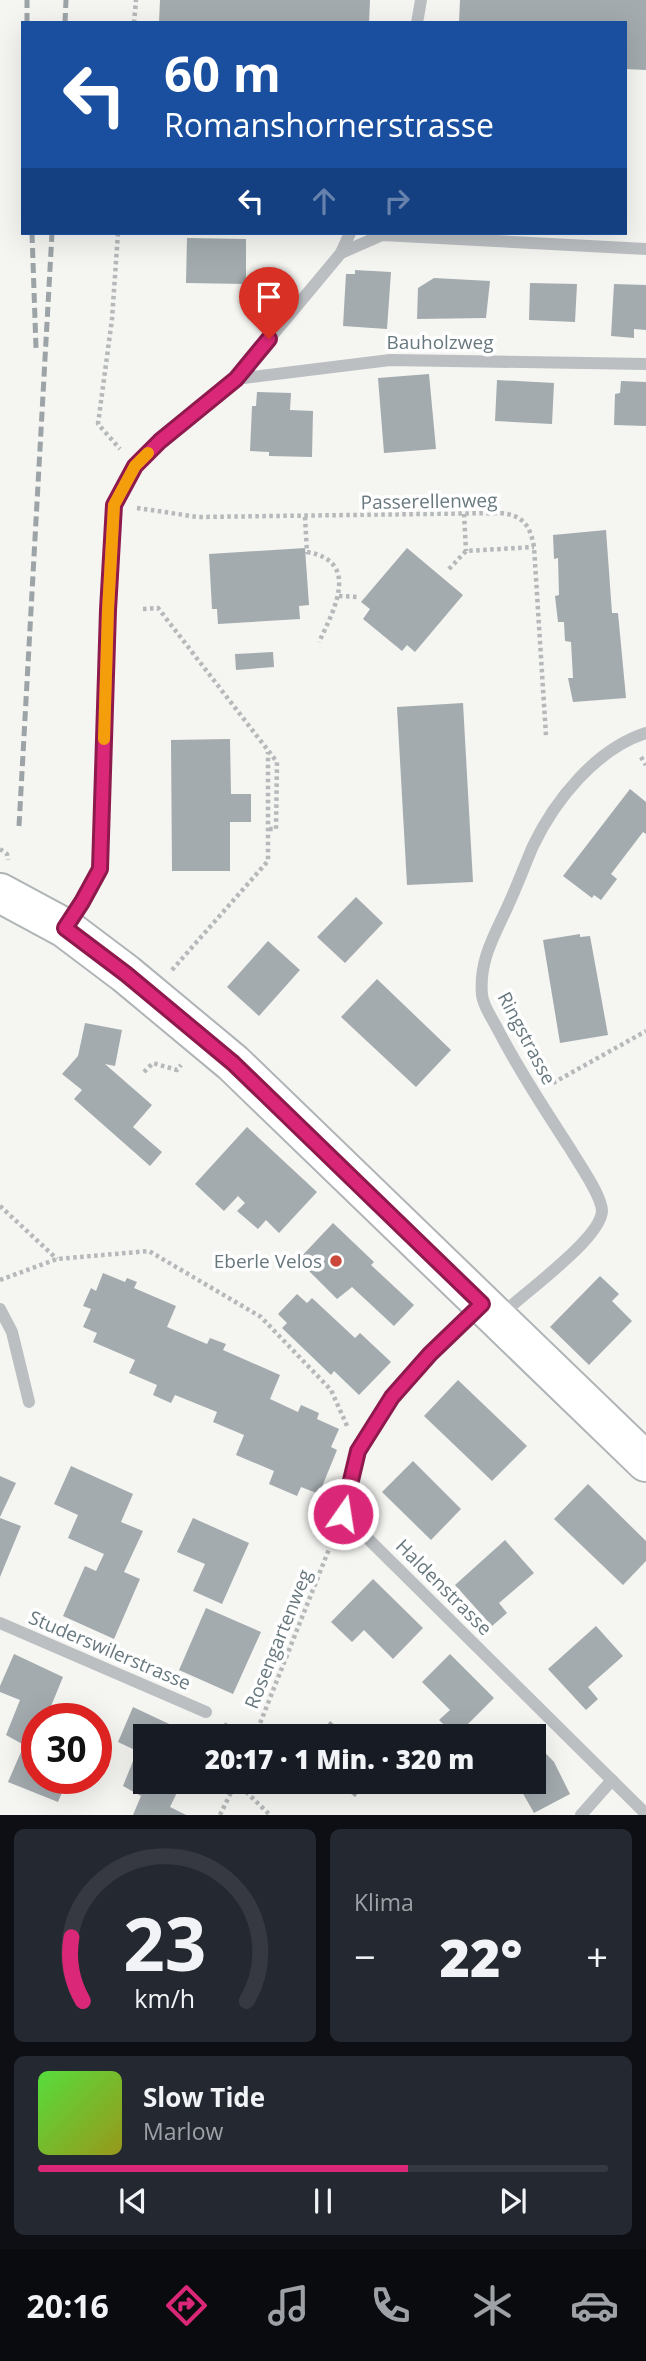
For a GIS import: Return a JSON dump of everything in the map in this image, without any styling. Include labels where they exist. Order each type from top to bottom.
[{"type":"main road","points":[[0,893],[65,928],[126,974],[233,1063],[646,1462]]},
{"type":"street","points":[[417,21],[421,0]]},
{"type":"street","points":[[65,928],[100,869],[114,505],[135,466],[160,441],[236,379],[341,253],[349,235]]},
{"type":"street","points":[[341,253],[382,235],[646,249]]},
{"type":"street","name":"Bauholzweg","points":[[236,379],[390,360],[646,364]]},
{"type":"street","name":"Ringstrasse","points":[[490,1311],[571,1256],[599,1222],[602,1210],[590,1181],[512,1058],[482,999],[482,974],[489,944],[538,838],[573,785],[587,770],[630,738],[646,733]]},
{"type":"street","points":[[0,1308],[12,1332],[29,1402]]},
{"type":"street","points":[[343,1514],[358,1451],[392,1397],[430,1354],[490,1311]]},
{"type":"street","name":"Haldenstrasse","points":[[343,1514],[646,1814]]},
{"type":"street","name":"Studerswilerstrasse","points":[[0,1623],[206,1712]]},
{"type":"street","points":[[581,1815],[612,1780]]},
{"type":"path","points":[[134,21],[136,0]]},
{"type":"path","points":[[118,235],[112,319],[98,424],[135,466]]},
{"type":"path","name":"Passerellenweg","points":[[114,505],[198,517],[500,513],[519,517],[527,522],[534,547],[546,736]]},
{"type":"path","points":[[464,514],[466,551]]},
{"type":"path","points":[[305,517],[307,552],[324,556],[332,562],[340,586],[339,596],[319,642]]},
{"type":"path","points":[[449,569],[466,551],[534,547]]},
{"type":"path","points":[[339,596],[358,597]]},
{"type":"path","points":[[143,610],[158,608],[278,762],[276,829],[268,829]]},
{"type":"path","points":[[165,979],[268,861],[268,750]]},
{"type":"path","points":[[0,849],[7,854]]},
{"type":"path","points":[[534,1093],[646,1031]]},
{"type":"path","points":[[144,1072],[153,1063],[177,1070],[183,1063]]},
{"type":"path","points":[[0,1206],[57,1259]]},
{"type":"path","points":[[0,1280],[57,1259],[149,1251],[261,1317],[331,1390],[358,1451]]},
{"type":"path","name":"Rosengartenweg","points":[[260,1724],[343,1514]]},
{"type":"path","points":[[220,1815],[230,1794]]},
{"type":"path","points":[[248,1794],[270,1815]]},
{"type":"building","points":[[160,0],[370,0],[369,21],[159,21]]},
{"type":"building","points":[[460,0],[646,0],[646,70],[627,69],[627,21],[459,21]]},
{"type":"building","points":[[187,238],[246,239],[246,284],[186,283]]},
{"type":"building","points":[[355,270],[391,272],[387,329],[343,326],[346,274],[355,274]]},
{"type":"building","points":[[434,278],[490,281],[486,318],[417,319],[418,288]]},
{"type":"building","points":[[530,283],[577,284],[575,322],[529,320]]},
{"type":"building","points":[[614,284],[646,285],[646,330],[634,329],[634,338],[611,336]]},
{"type":"building","points":[[429,374],[436,449],[384,453],[378,378]]},
{"type":"building","points":[[497,380],[554,383],[552,424],[495,421]]},
{"type":"building","points":[[621,381],[646,382],[646,426],[614,425],[615,394],[620,393]]},
{"type":"building","points":[[257,392],[291,393],[290,410],[313,411],[312,457],[269,456],[269,452],[250,451],[252,406],[256,406]]},
{"type":"building","points":[[606,530],[612,613],[618,613],[626,698],[573,702],[568,678],[573,678],[571,642],[565,641],[564,622],[558,622],[555,596],[559,595],[558,558],[554,559],[553,535]]},
{"type":"building","points":[[305,548],[309,605],[299,606],[300,619],[218,624],[217,609],[212,609],[209,554]]},
{"type":"building","points":[[407,548],[463,595],[415,652],[407,645],[402,651],[363,619],[370,609],[361,602]]},
{"type":"building","points":[[273,652],[274,667],[236,670],[235,654]]},
{"type":"building","points":[[463,703],[473,882],[407,885],[397,707]]},
{"type":"building","points":[[230,739],[231,794],[251,794],[251,822],[230,822],[230,871],[172,871],[171,740]]},
{"type":"building","points":[[630,789],[646,802],[646,834],[643,832],[611,874],[617,879],[601,900],[594,895],[592,898],[563,876]]},
{"type":"building","points":[[356,897],[383,923],[345,963],[317,937]]},
{"type":"building","points":[[580,934],[580,937],[590,936],[608,1035],[560,1043],[543,940]]},
{"type":"building","points":[[268,941],[300,970],[259,1016],[227,987]]},
{"type":"building","points":[[377,979],[451,1050],[416,1087],[341,1017]]},
{"type":"building","points":[[85,1023],[122,1030],[115,1066],[105,1064],[152,1105],[133,1127],[162,1152],[150,1166],[74,1099],[82,1090],[62,1074],[78,1056]]},
{"type":"building","points":[[247,1127],[317,1192],[279,1233],[266,1220],[258,1229],[237,1211],[245,1203],[238,1196],[224,1211],[195,1184]]},
{"type":"building","points":[[333,1223],[374,1262],[371,1265],[414,1305],[394,1326],[352,1287],[337,1299],[298,1260]]},
{"type":"building","points":[[103,1273],[125,1282],[127,1278],[137,1282],[134,1288],[176,1306],[167,1327],[207,1344],[210,1338],[226,1344],[223,1350],[280,1375],[270,1399],[298,1412],[301,1405],[319,1413],[317,1419],[339,1429],[331,1447],[337,1450],[319,1494],[301,1487],[297,1496],[269,1484],[274,1471],[236,1455],[244,1435],[213,1422],[217,1412],[175,1395],[171,1403],[153,1395],[157,1385],[129,1373],[135,1360],[93,1342],[97,1333],[83,1327],[91,1309],[83,1306],[91,1288],[96,1291]]},
{"type":"building","points":[[600,1276],[619,1294],[612,1301],[632,1321],[589,1365],[550,1327]]},
{"type":"building","points":[[297,1294],[307,1303],[312,1298],[355,1338],[360,1333],[391,1362],[359,1395],[334,1371],[331,1375],[282,1328],[287,1323],[278,1314]]},
{"type":"building","points":[[458,1380],[527,1446],[492,1481],[424,1416]]},
{"type":"building","points":[[413,1461],[461,1509],[431,1540],[382,1492]]},
{"type":"building","points":[[71,1466],[133,1494],[121,1522],[143,1531],[124,1572],[140,1579],[114,1639],[63,1616],[85,1566],[96,1571],[104,1554],[68,1538],[78,1515],[54,1504]]},
{"type":"building","points":[[0,1476],[16,1483],[0,1517]]},
{"type":"building","points":[[588,1484],[646,1541],[646,1561],[623,1585],[554,1519]]},
{"type":"building","points":[[0,1518],[21,1526],[0,1577]]},
{"type":"building","points":[[193,1518],[249,1543],[222,1604],[193,1591],[205,1564],[177,1552]]},
{"type":"building","points":[[505,1540],[534,1573],[499,1603],[507,1613],[492,1626],[455,1585]]},
{"type":"building","points":[[373,1579],[423,1628],[393,1659],[364,1630],[352,1642],[331,1622]]},
{"type":"building","points":[[206,1608],[261,1632],[233,1694],[179,1670]]},
{"type":"building","points":[[596,1626],[623,1656],[588,1687],[598,1699],[586,1710],[548,1669]]},
{"type":"building","points":[[14,1654],[63,1677],[52,1703],[21,1703],[21,1743],[6,1735],[20,1700],[0,1692]]},
{"type":"building","points":[[450,1654],[494,1698],[468,1724],[443,1724],[439,1720],[450,1710],[422,1682]]},
{"type":"building","points":[[133,1707],[169,1724],[133,1724],[133,1749],[118,1742]]},
{"type":"building","points":[[21,1752],[21,1787],[8,1782]]},
{"type":"building","points":[[546,1754],[554,1762],[570,1794],[534,1813],[523,1794],[546,1794]]},
{"type":"building","points":[[133,1761],[133,1792],[123,1786]]},
{"type":"building","points":[[38,1794],[61,1794],[58,1802]]},
{"type":"building","points":[[137,1794],[176,1794],[170,1807],[186,1815],[133,1815],[141,1796]]},
{"type":"railway","points":[[27,0],[27,21]]},
{"type":"railway","points":[[65,21],[66,0]]},
{"type":"railway","points":[[32,235],[36,348]]},
{"type":"railway","points":[[19,826],[52,235]]},
{"type":"slow traffic","points":[[104,739],[114,505],[135,466],[148,453]]},
{"type":"place","name":"Eberle Velos","points":[[336,1261]]},
{"type":"route","points":[[269,339],[236,379],[160,441],[135,466],[114,505],[100,869],[65,928],[126,974],[233,1063],[357,1180],[482,1304],[430,1354],[392,1397],[358,1451],[343,1514]]}]
